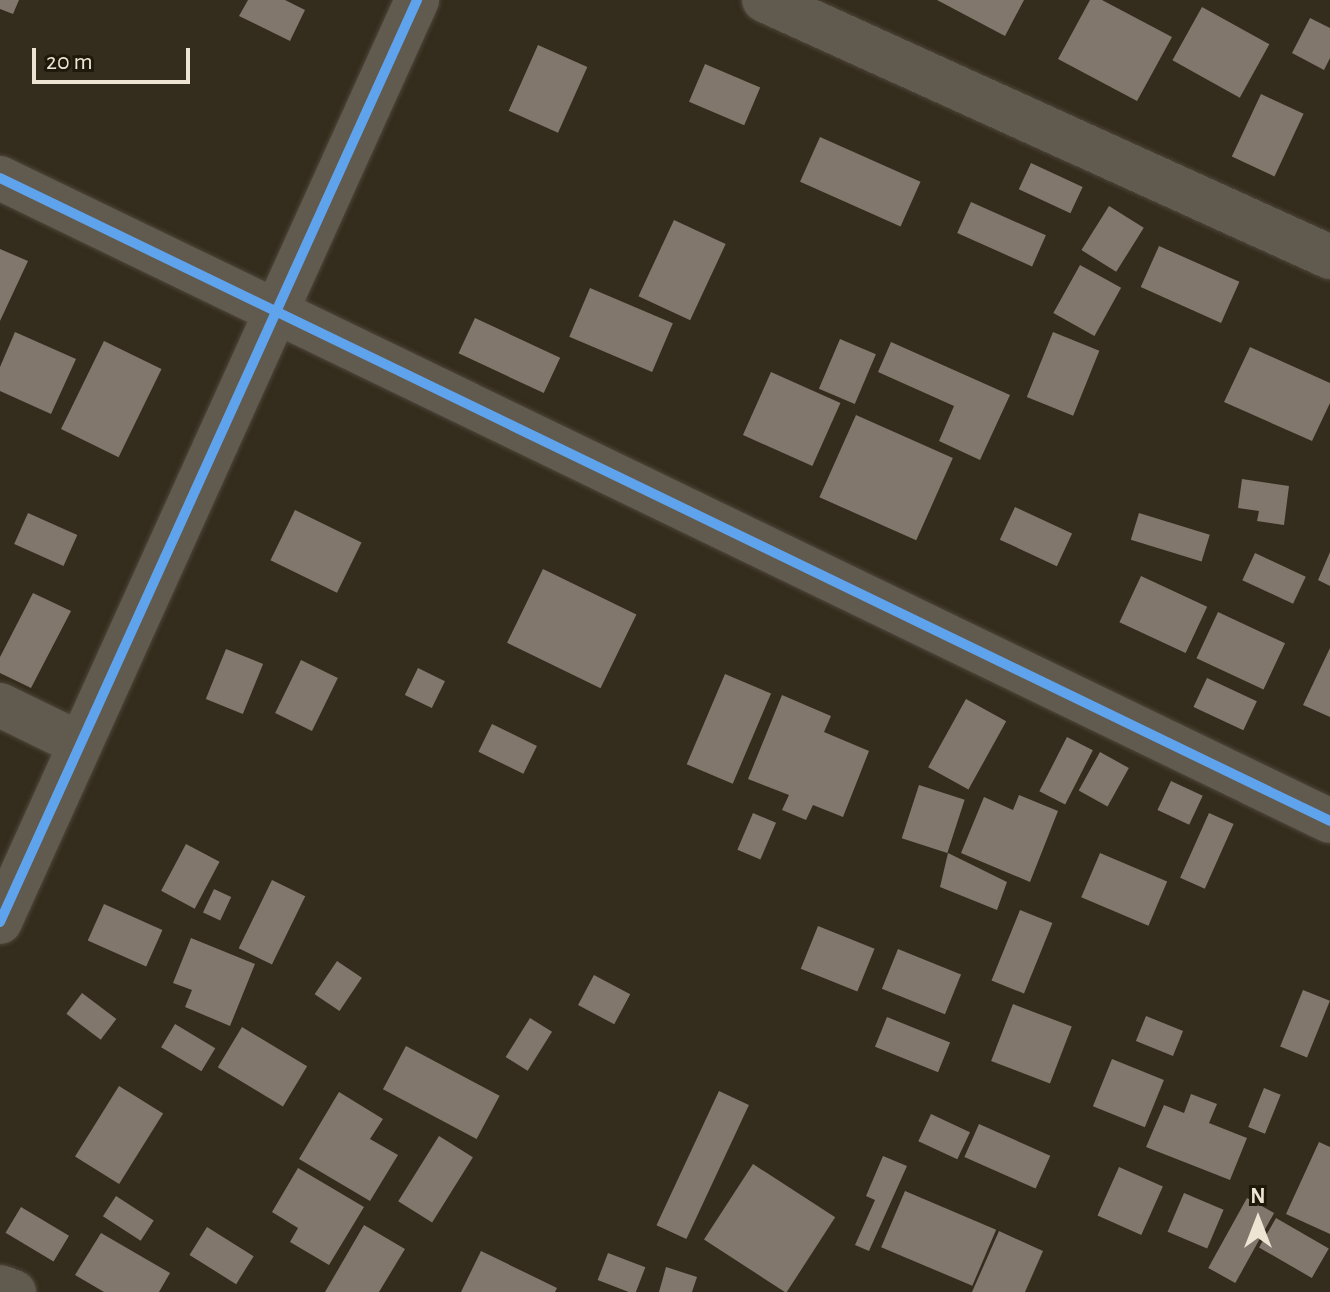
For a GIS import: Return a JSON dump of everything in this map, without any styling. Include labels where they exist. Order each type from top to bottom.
[{"type":"street","points":[[0,922],[273,311],[417,0]]},
{"type":"street","points":[[764,0],[1330,257]]},
{"type":"street","points":[[0,178],[1330,821]]},
{"type":"street","points":[[0,705],[78,743]]},
{"type":"street","points":[[0,1287],[14,1292]]},
{"type":"building","points":[[0,0],[19,0],[13,14],[0,9]]},
{"type":"building","points":[[248,0],[285,0],[305,10],[290,41],[239,16]]},
{"type":"building","points":[[937,0],[1024,0],[1005,36]]},
{"type":"building","points":[[1090,0],[1102,0],[1172,37],[1137,101],[1058,59]]},
{"type":"building","points":[[1202,7],[1269,44],[1240,98],[1172,60]]},
{"type":"building","points":[[1310,18],[1330,28],[1330,58],[1324,70],[1292,53]]},
{"type":"building","points":[[538,45],[587,67],[558,133],[509,111]]},
{"type":"building","points":[[705,64],[760,87],[744,125],[689,102]]},
{"type":"building","points":[[1261,94],[1304,114],[1274,176],[1232,157]]},
{"type":"building","points":[[820,137],[920,182],[901,227],[800,182]]},
{"type":"building","points":[[1031,163],[1083,187],[1070,213],[1019,189]]},
{"type":"building","points":[[971,202],[1046,235],[1032,266],[957,233]]},
{"type":"building","points":[[1109,206],[1144,228],[1116,272],[1081,250]]},
{"type":"building","points":[[674,220],[726,244],[690,320],[639,296]]},
{"type":"building","points":[[1159,246],[1239,282],[1221,323],[1141,287]]},
{"type":"building","points":[[0,249],[28,261],[0,321]]},
{"type":"building","points":[[1080,265],[1121,288],[1094,336],[1053,313]]},
{"type":"building","points":[[590,288],[673,323],[652,372],[569,337]]},
{"type":"building","points":[[475,318],[560,358],[544,393],[459,353]]},
{"type":"building","points":[[15,332],[76,359],[51,414],[0,391],[0,367]]},
{"type":"building","points":[[1053,332],[1099,351],[1073,416],[1027,397]]},
{"type":"building","points":[[840,339],[876,354],[855,404],[819,389]]},
{"type":"building","points":[[104,341],[162,369],[119,457],[61,429]]},
{"type":"building","points":[[891,342],[1010,395],[980,460],[939,441],[954,406],[878,372]]},
{"type":"building","points":[[1250,347],[1330,383],[1330,403],[1312,441],[1224,402]]},
{"type":"building","points":[[771,372],[840,403],[812,466],[743,435]]},
{"type":"building","points":[[856,415],[953,458],[916,540],[819,497]]},
{"type":"building","points":[[1242,479],[1289,486],[1284,525],[1257,521],[1259,511],[1238,508]]},
{"type":"building","points":[[1015,507],[1072,534],[1057,566],[1000,540]]},
{"type":"building","points":[[295,510],[362,542],[337,593],[270,560]]},
{"type":"building","points":[[28,513],[77,535],[64,566],[14,544]]},
{"type":"building","points":[[1139,513],[1210,535],[1202,561],[1131,540]]},
{"type":"building","points":[[1330,552],[1330,586],[1318,580]]},
{"type":"building","points":[[1255,553],[1306,577],[1293,604],[1242,580]]},
{"type":"building","points":[[543,569],[636,615],[601,688],[507,643]]},
{"type":"building","points":[[1141,576],[1207,607],[1186,653],[1119,622]]},
{"type":"building","points":[[33,593],[71,611],[31,688],[0,673],[0,657]]},
{"type":"building","points":[[1218,612],[1285,643],[1264,689],[1196,658]]},
{"type":"building","points":[[1330,648],[1330,717],[1303,705]]},
{"type":"building","points":[[226,649],[263,664],[243,714],[206,699]]},
{"type":"building","points":[[301,660],[338,678],[312,731],[275,713]]},
{"type":"building","points":[[418,668],[445,681],[432,708],[405,695]]},
{"type":"building","points":[[725,674],[771,694],[733,784],[687,764]]},
{"type":"building","points":[[1207,678],[1257,701],[1243,730],[1193,707]]},
{"type":"building","points":[[782,695],[831,716],[824,732],[869,751],[843,817],[813,805],[806,820],[782,810],[789,795],[748,779]]},
{"type":"building","points":[[966,699],[1006,721],[968,790],[928,767]]},
{"type":"building","points":[[492,724],[537,746],[523,774],[478,752]]},
{"type":"building","points":[[1067,737],[1093,750],[1065,805],[1039,791]]},
{"type":"building","points":[[1100,752],[1129,768],[1108,806],[1079,790]]},
{"type":"building","points":[[1171,781],[1203,796],[1189,825],[1157,810]]},
{"type":"building","points":[[919,785],[965,800],[947,853],[902,838]]},
{"type":"building","points":[[1019,795],[1058,811],[1030,882],[961,853],[984,797],[1013,810]]},
{"type":"building","points":[[753,813],[776,823],[760,860],[737,850]]},
{"type":"building","points":[[1209,813],[1234,824],[1205,889],[1180,878]]},
{"type":"building","points":[[186,844],[220,862],[195,909],[161,891]]},
{"type":"building","points":[[948,853],[1007,882],[997,910],[940,887]]},
{"type":"building","points":[[1100,853],[1167,882],[1148,926],[1081,897]]},
{"type":"building","points":[[272,880],[305,896],[272,965],[239,948]]},
{"type":"building","points":[[214,889],[231,897],[220,921],[203,913]]},
{"type":"building","points":[[104,904],[162,930],[146,967],[88,941]]},
{"type":"building","points":[[1020,910],[1052,923],[1024,994],[992,980]]},
{"type":"building","points":[[818,926],[875,949],[857,992],[801,969]]},
{"type":"building","points":[[191,938],[255,964],[230,1026],[185,1007],[192,990],[173,983]]},
{"type":"building","points":[[898,949],[961,974],[945,1014],[882,989]]},
{"type":"building","points":[[337,961],[362,978],[340,1011],[315,994]]},
{"type":"building","points":[[594,975],[630,994],[614,1024],[578,1005]]},
{"type":"building","points":[[1303,990],[1330,1001],[1307,1057],[1280,1047]]},
{"type":"building","points":[[82,993],[116,1019],[101,1040],[66,1014]]},
{"type":"building","points":[[1013,1004],[1072,1027],[1050,1084],[991,1061]]},
{"type":"building","points":[[1146,1016],[1183,1031],[1173,1056],[1136,1041]]},
{"type":"building","points":[[887,1017],[950,1042],[938,1072],[875,1047]]},
{"type":"building","points":[[530,1018],[552,1032],[528,1071],[506,1057]]},
{"type":"building","points":[[175,1024],[215,1048],[201,1071],[161,1047]]},
{"type":"building","points":[[242,1027],[307,1066],[283,1106],[218,1067]]},
{"type":"building","points":[[406,1046],[500,1096],[477,1139],[383,1089]]},
{"type":"building","points":[[1112,1059],[1164,1080],[1145,1127],[1093,1106]]},
{"type":"building","points":[[119,1086],[163,1114],[119,1184],[75,1156]]},
{"type":"building","points":[[1264,1088],[1281,1095],[1265,1134],[1248,1127]]},
{"type":"building","points":[[719,1091],[749,1105],[686,1239],[656,1225]]},
{"type":"building","points":[[339,1092],[383,1119],[370,1139],[398,1155],[370,1201],[299,1159]]},
{"type":"building","points":[[1191,1094],[1217,1104],[1209,1123],[1247,1138],[1230,1180],[1146,1147],[1164,1105],[1184,1113]]},
{"type":"building","points":[[931,1114],[970,1132],[957,1159],[918,1141]]},
{"type":"building","points":[[979,1124],[1050,1156],[1036,1189],[964,1157]]},
{"type":"building","points":[[439,1136],[473,1157],[432,1222],[398,1201]]},
{"type":"building","points":[[1319,1142],[1330,1147],[1330,1234],[1286,1214]]},
{"type":"building","points":[[883,1156],[907,1166],[869,1251],[855,1245],[875,1200],[866,1196]]},
{"type":"building","points":[[753,1164],[835,1217],[787,1292],[704,1239]]},
{"type":"building","points":[[1119,1167],[1163,1187],[1141,1235],[1097,1215]]},
{"type":"building","points":[[298,1168],[364,1207],[329,1265],[290,1242],[298,1228],[272,1212]]},
{"type":"building","points":[[905,1191],[996,1230],[972,1286],[881,1247]]},
{"type":"building","points":[[1184,1193],[1224,1210],[1207,1248],[1168,1232]]},
{"type":"building","points":[[116,1196],[154,1221],[141,1241],[103,1216]]},
{"type":"building","points":[[1247,1198],[1274,1213],[1235,1283],[1208,1268]]},
{"type":"building","points":[[21,1207],[69,1236],[54,1262],[6,1233]]},
{"type":"building","points":[[1276,1218],[1329,1248],[1312,1278],[1259,1247]]},
{"type":"building","points":[[364,1225],[405,1249],[379,1292],[325,1292]]},
{"type":"building","points":[[207,1227],[254,1256],[236,1284],[190,1255]]},
{"type":"building","points":[[999,1231],[1043,1251],[1025,1292],[972,1292]]},
{"type":"building","points":[[101,1233],[170,1273],[159,1292],[104,1292],[75,1275]]},
{"type":"building","points":[[481,1251],[557,1288],[555,1292],[461,1292]]},
{"type":"building","points":[[608,1253],[645,1267],[636,1292],[598,1280]]},
{"type":"building","points":[[666,1267],[697,1277],[692,1292],[659,1292]]},
{"type":"cycle path","points":[[0,922],[417,0]]},
{"type":"cycle path","points":[[0,178],[1330,821]]}]
